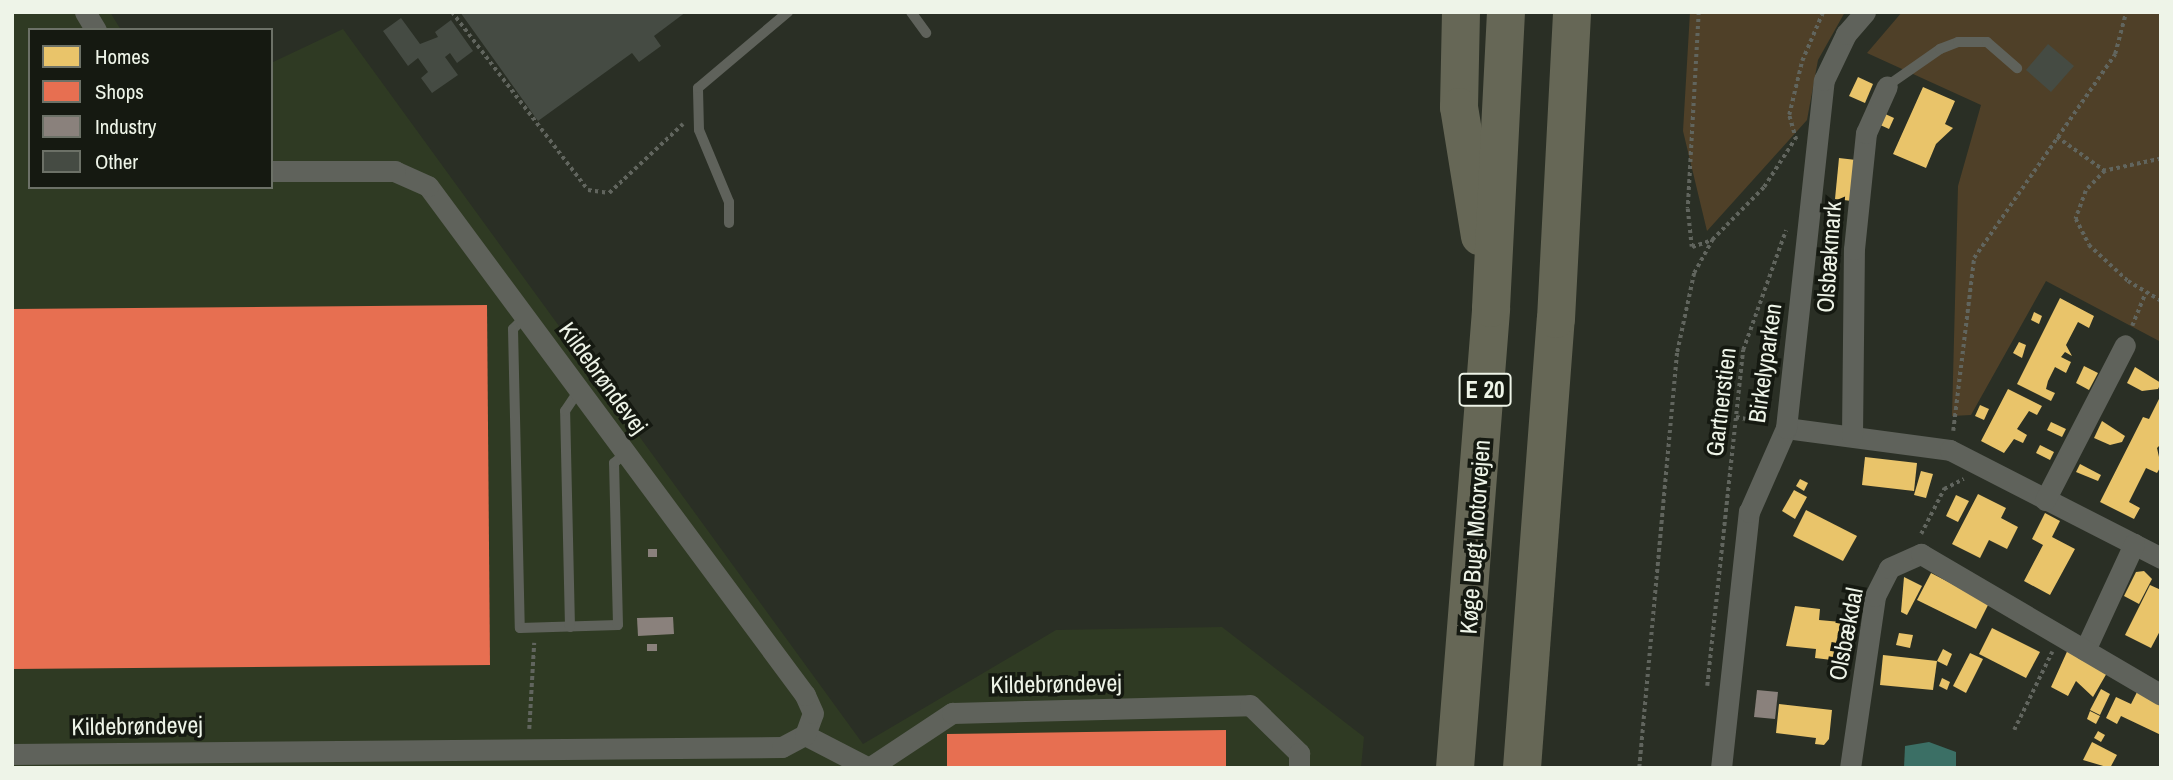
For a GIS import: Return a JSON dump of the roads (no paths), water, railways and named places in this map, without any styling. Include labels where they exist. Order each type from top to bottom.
[{"type":"highway","points":[[1461,12],[1459,107],[1491,308]]},
{"type":"highway","name":"Køge Bugt Motorvejen","points":[[1455,768],[1491,308],[1506,12]]},
{"type":"highway","points":[[1522,768],[1555,333],[1572,12]]},
{"type":"street","points":[[85,12],[95,28]]},
{"type":"street","name":"Birkelyparken","points":[[1721,768],[1749,512],[1786,427],[1824,80],[1846,34],[1865,12]]},
{"type":"street","name":"Olsbækmark","points":[[1852,436],[1854,249],[1866,133],[1887,86]]},
{"type":"street","name":"Kildebrøndevej","points":[[12,754],[782,747],[805,735],[813,713],[805,695],[428,186],[412,175],[395,171],[273,171]]},
{"type":"street","points":[[2045,500],[2125,345]]},
{"type":"street","points":[[1786,427],[1951,450],[2161,558]]},
{"type":"street","points":[[2134,544],[2085,650],[2161,695]]},
{"type":"street","name":"Olsbækdal","points":[[1850,768],[1875,596],[1889,568],[1921,554],[2085,650]]},
{"type":"street","name":"Kildebrøndevej","points":[[805,735],[869,768],[952,713],[1250,705],[1299,753],[1299,768]]},
{"type":"lane","points":[[729,223],[729,202],[699,130],[698,88],[788,12]]},
{"type":"lane","points":[[911,12],[926,33]]},
{"type":"lane","points":[[1887,86],[1940,49],[1958,42],[1987,42],[2017,68]]},
{"type":"lane","points":[[525,317],[513,329],[520,628],[618,625],[614,463],[626,453]]},
{"type":"lane","points":[[570,626],[565,411],[579,390]]},
{"type":"water","points":[[1929,742],[1956,752],[1956,768],[1904,768],[1905,746]]}]
